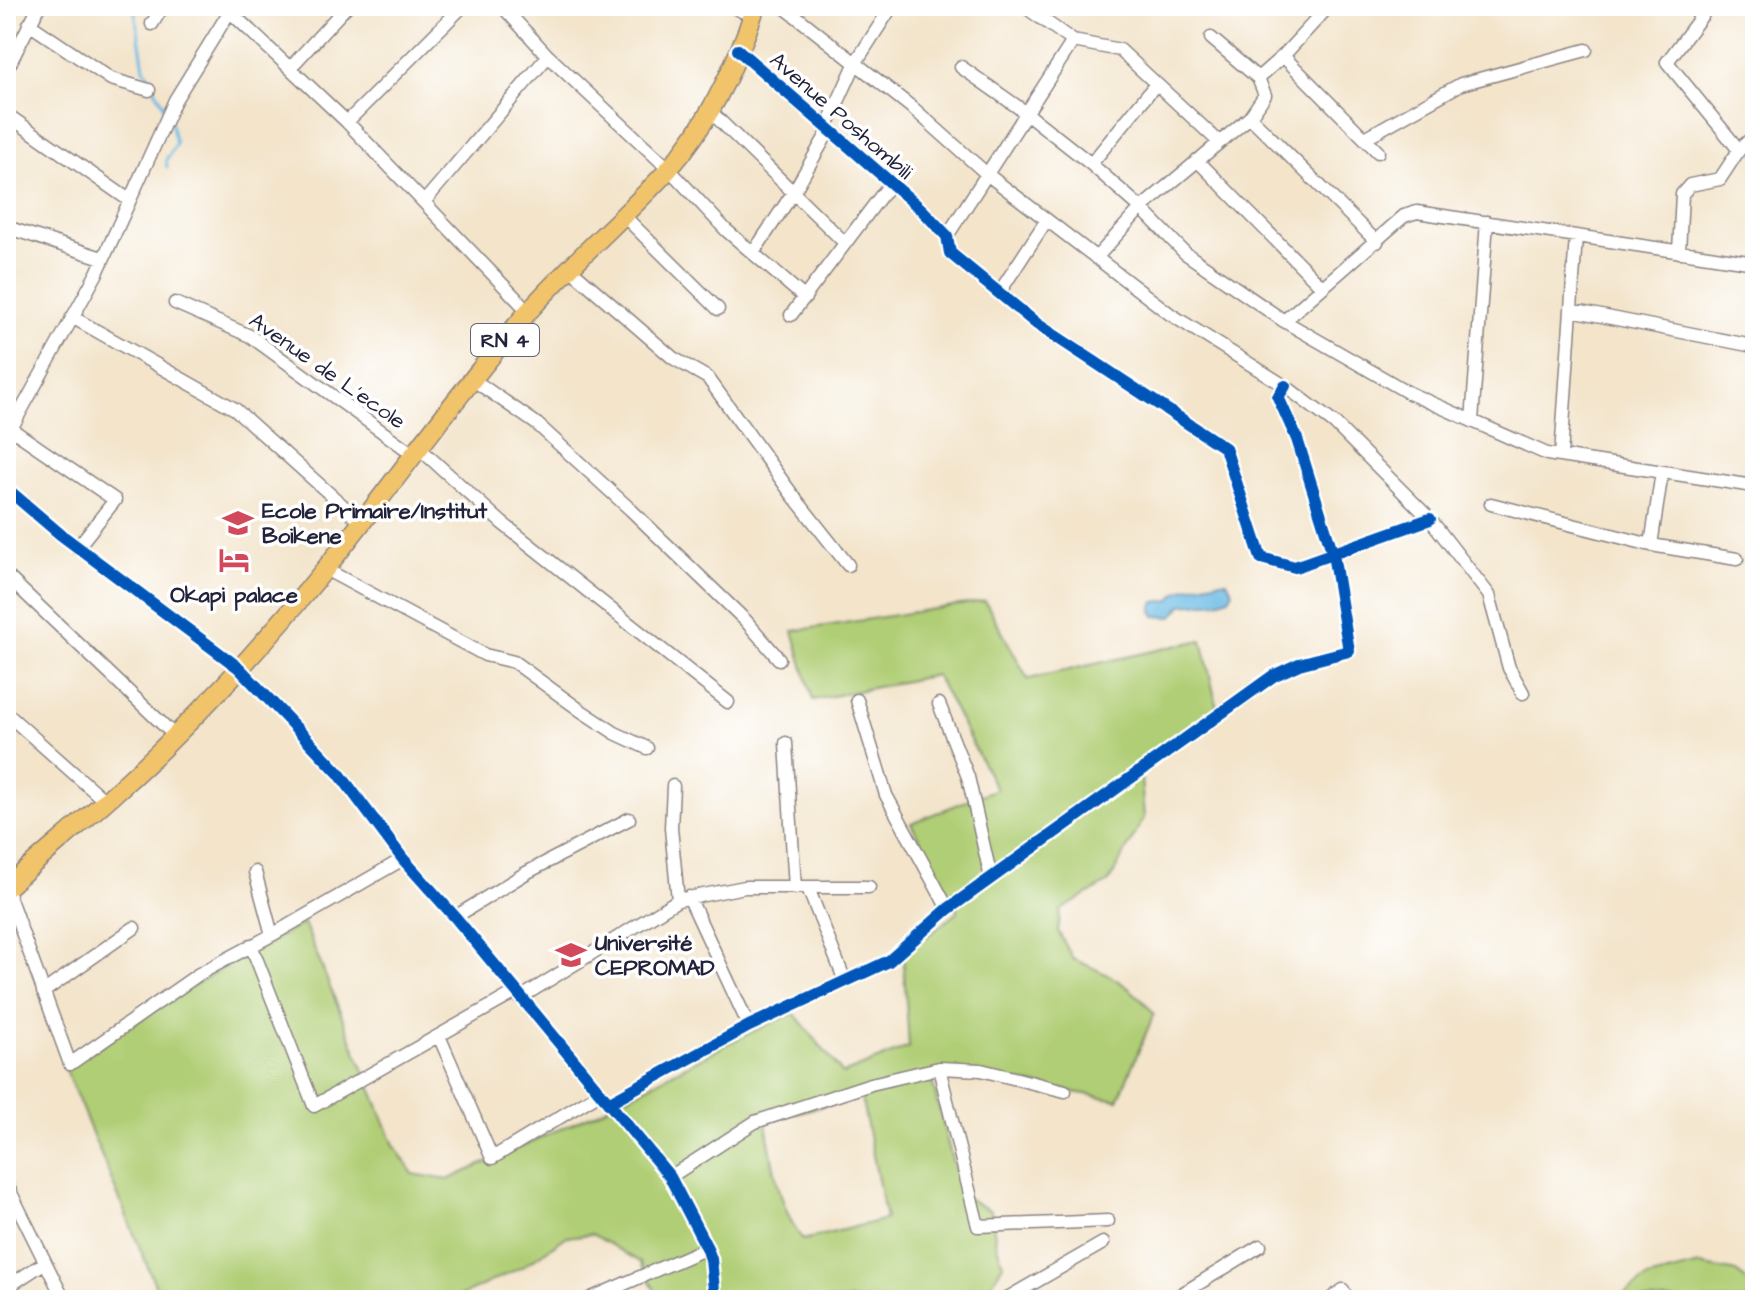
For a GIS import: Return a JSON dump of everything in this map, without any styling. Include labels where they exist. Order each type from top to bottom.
[{"type":"highway","name":"RN 4","points":[[6,888],[175,736],[239,668],[325,569],[472,379],[529,312],[669,169],[709,110],[754,11]]},
{"type":"street","points":[[6,71],[39,6]]},
{"type":"street","points":[[152,24],[163,6]]},
{"type":"street","points":[[290,68],[347,6]]},
{"type":"street","points":[[347,122],[463,6]]},
{"type":"street","points":[[502,6],[548,56],[669,169],[726,230],[805,298]]},
{"type":"street","points":[[731,6],[754,11]]},
{"type":"street","points":[[783,6],[915,110],[1046,221],[1170,314],[1285,386],[1334,423],[1430,519],[1489,595],[1509,668],[1523,693]]},
{"type":"street","points":[[753,253],[793,193],[828,128],[856,62],[892,6]]},
{"type":"street","points":[[1024,6],[1073,41],[1120,50],[1219,142]]},
{"type":"street","points":[[1258,78],[1329,6]]},
{"type":"street","points":[[1709,6],[1667,62],[1739,150]]},
{"type":"street","points":[[77,548],[115,500],[8,434],[97,273],[175,100],[229,7],[347,122],[529,312]]},
{"type":"street","points":[[29,24],[111,79],[149,90]]},
{"type":"street","points":[[1096,258],[1141,208],[1250,117],[1265,95],[1258,78],[1211,38]]},
{"type":"street","points":[[947,236],[1073,41]]},
{"type":"street","name":"Avenue Poshombili","points":[[738,50],[921,209],[947,236],[950,253],[1037,324],[1225,448],[1261,558],[1295,567],[1333,554]]},
{"type":"street","points":[[1365,138],[1461,84],[1586,50]]},
{"type":"street","points":[[424,202],[548,56]]},
{"type":"street","points":[[1283,56],[1378,152]]},
{"type":"street","points":[[961,67],[1091,164],[1141,208],[1185,253],[1284,321],[1409,393],[1547,454],[1747,485]]},
{"type":"street","points":[[1091,164],[1156,84]]},
{"type":"street","points":[[709,110],[845,243]]},
{"type":"street","points":[[6,114],[129,200]]},
{"type":"street","points":[[1250,117],[1377,242]]},
{"type":"street","points":[[1679,252],[1682,194],[1690,185],[1720,179],[1739,150],[1755,135]]},
{"type":"street","points":[[1197,160],[1321,286]]},
{"type":"street","points":[[791,315],[890,184]]},
{"type":"street","points":[[1284,321],[1404,216],[1417,212],[1755,263]]},
{"type":"street","points":[[623,215],[718,309]]},
{"type":"street","points":[[999,293],[1046,221]]},
{"type":"street","points":[[1472,421],[1487,222]]},
{"type":"street","points":[[6,227],[102,258]]},
{"type":"street","points":[[1561,456],[1576,236]]},
{"type":"street","points":[[569,268],[673,358],[708,378],[791,493],[848,565]]},
{"type":"street","name":"Avenue de L'ecole","points":[[175,303],[250,336],[416,450],[469,490],[502,523],[728,702]]},
{"type":"street","points":[[1571,310],[1753,346]]},
{"type":"street","points":[[72,317],[235,409],[361,522]]},
{"type":"street","points":[[472,379],[537,424],[746,621],[779,659]]},
{"type":"street","points":[[439,1036],[492,1158],[749,1026],[889,961],[948,909],[1273,676],[1299,664],[1349,651],[1333,554],[1297,439],[1278,397],[1285,386]]},
{"type":"street","points":[[1651,545],[1662,472]]},
{"type":"street","points":[[6,488],[77,548],[239,668],[338,772],[403,859],[455,917],[670,1177],[707,1248],[715,1300]]},
{"type":"street","points":[[1491,504],[1651,545],[1737,559]]},
{"type":"street","points":[[1333,554],[1430,519]]},
{"type":"street","points":[[325,569],[485,655],[514,662],[592,718],[647,748]]},
{"type":"street","points":[[6,575],[175,736]]},
{"type":"street","points":[[857,700],[886,795],[948,909]]},
{"type":"street","points":[[939,704],[968,777],[991,878]]},
{"type":"street","points":[[6,713],[105,801]]},
{"type":"street","points":[[786,743],[801,888],[845,981]]},
{"type":"street","points":[[673,786],[671,828],[684,899],[749,1026]]},
{"type":"street","points":[[455,917],[526,873],[629,819]]},
{"type":"street","points":[[6,888],[70,1064],[199,974],[403,859]]},
{"type":"street","points":[[255,872],[272,935]]},
{"type":"street","points":[[251,945],[314,1106],[518,995],[684,899],[745,887],[869,887]]},
{"type":"street","points":[[43,992],[134,928]]},
{"type":"street","points":[[670,1177],[755,1122],[871,1084],[939,1068],[981,1070],[1065,1091]]},
{"type":"street","points":[[939,1068],[978,1226],[1108,1221]]},
{"type":"street","points":[[6,1183],[64,1300]]},
{"type":"street","points":[[1004,1300],[1103,1243]]},
{"type":"street","points":[[1172,1300],[1260,1246]]},
{"type":"street","points":[[587,1300],[707,1248]]},
{"type":"street","points":[[6,1288],[44,1263]]},
{"type":"street","points":[[1329,1300],[1343,1290],[1348,1300]]},
{"type":"green space","points":[[985,601],[1028,679],[1202,640],[1217,707],[1140,763],[1144,818],[1109,882],[1061,910],[1058,931],[1073,959],[1127,987],[1154,1014],[1118,1100],[982,1075],[930,1073],[961,1195],[991,1211],[1003,1264],[991,1286],[977,1300],[660,1300],[640,1262],[592,1234],[566,1237],[522,1267],[452,1300],[199,1300],[193,1288],[158,1292],[65,1068],[196,984],[304,923],[394,1145],[413,1174],[448,1180],[606,1108],[737,1039],[794,1013],[843,1074],[909,1047],[903,955],[958,912],[911,823],[996,789],[936,675],[813,700],[793,631]],"holes":[[[861,1096],[886,1219],[803,1240],[783,1200],[766,1121]]]},
{"type":"green space","points":[[1700,1265],[1737,1272],[1755,1288],[1755,1300],[1615,1300],[1648,1278]]},
{"type":"water","points":[[1227,581],[1233,591],[1229,598],[1182,605],[1172,617],[1155,616],[1152,609],[1155,602],[1171,600],[1186,588]]},
{"type":"waterway","points":[[134,6],[144,68],[165,108]]},
{"type":"waterway","points":[[167,167],[166,160],[176,144],[170,119]]},
{"type":"waterway","points":[[523,1300],[531,1296]]},
{"type":"cycle path","points":[[738,50],[921,209],[947,236],[950,253],[1037,324],[1225,448],[1261,558],[1295,567],[1430,519]]},
{"type":"cycle path","points":[[608,1103],[749,1026],[889,961],[948,909],[1273,676],[1299,664],[1349,651],[1333,554],[1297,439],[1278,397],[1285,386]]},
{"type":"cycle path","points":[[6,488],[60,534],[239,668],[338,772],[403,859],[455,917],[670,1177],[707,1248],[715,1300]]},
{"type":"place","name":"Ecole Primaire/Institut Boikene","points":[[238,523]]},
{"type":"place","name":"Okapi palace","points":[[234,560]]},
{"type":"place","name":"Université CEPROMAD","points":[[571,955]]}]
